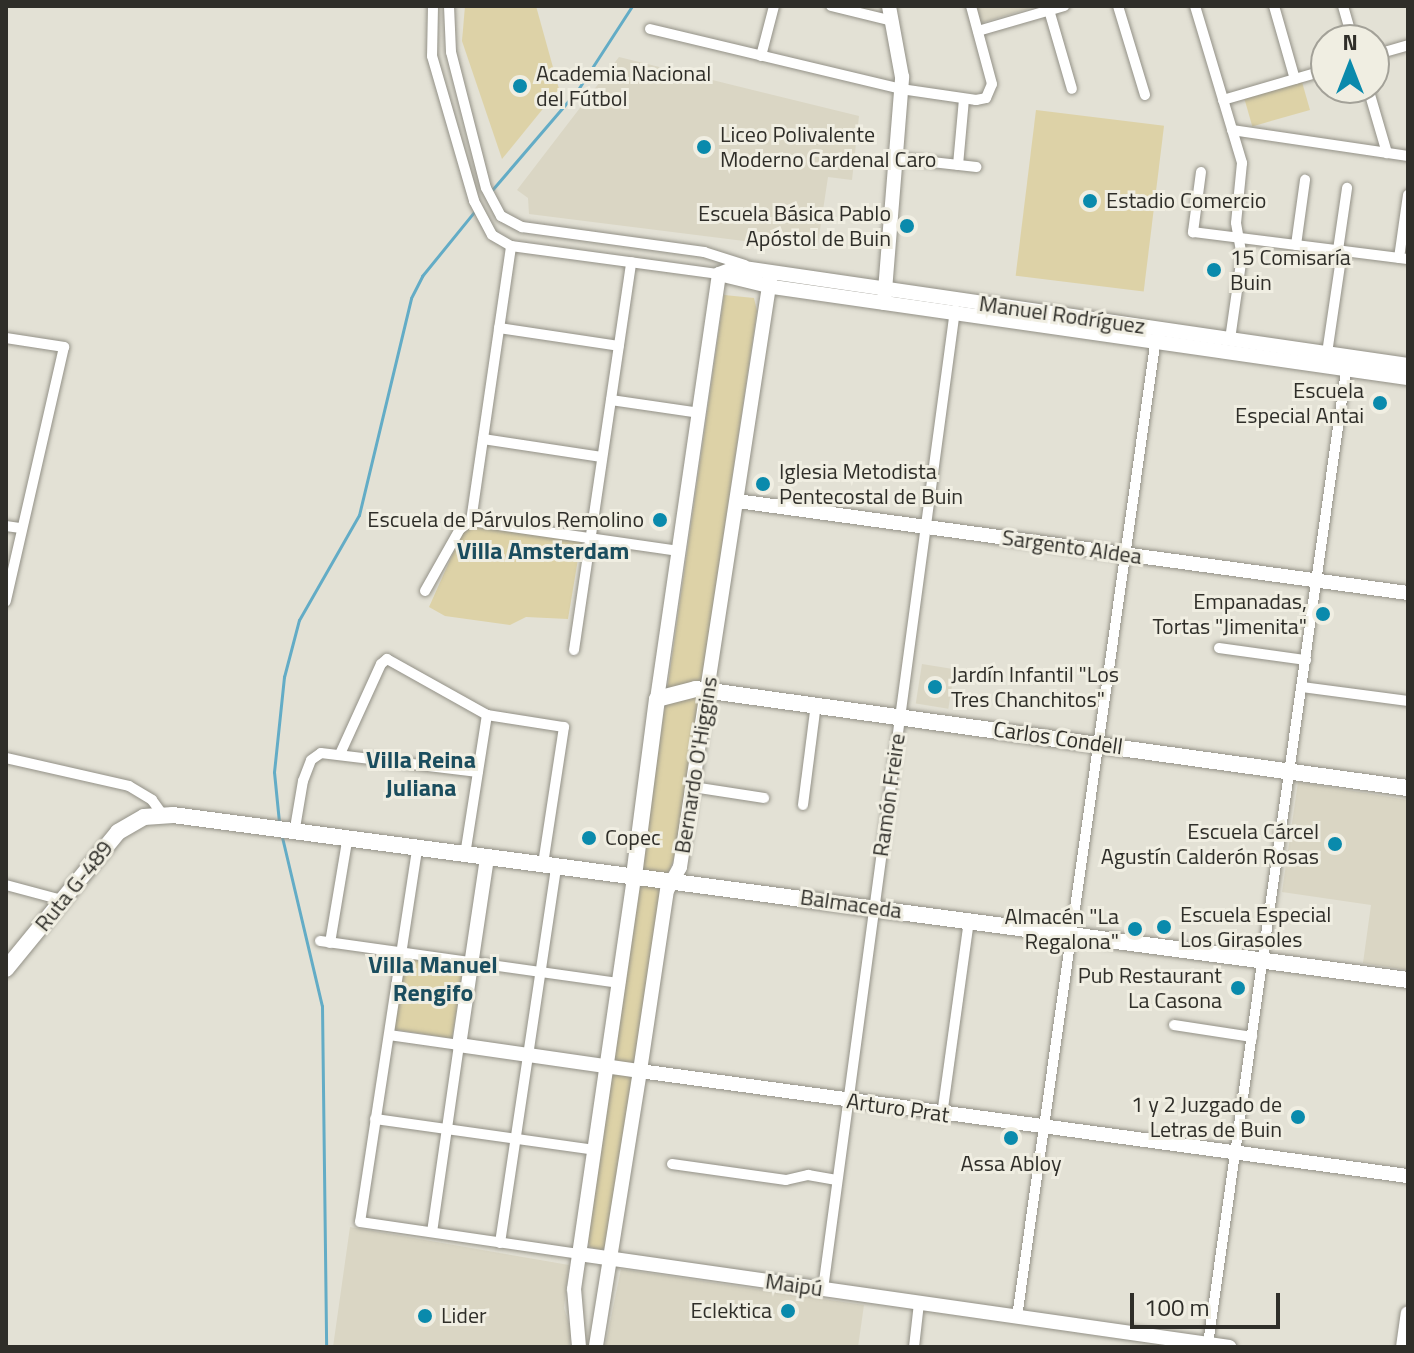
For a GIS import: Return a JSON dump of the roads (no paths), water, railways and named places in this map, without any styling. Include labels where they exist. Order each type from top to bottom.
[{"type":"main road","points":[[884,296],[901,89],[889,6]]},
{"type":"main road","name":"Manuel Rodríguez","points":[[719,274],[728,267],[754,269],[770,280]]},
{"type":"main road","points":[[579,1347],[574,1295],[579,1254],[719,274]]},
{"type":"main road","name":"Manuel Rodríguez","points":[[719,274],[1326,360],[1408,365]]},
{"type":"main road","name":"Bernardo O'Higgins","points":[[596,1347],[640,1071],[709,689],[770,280]]},
{"type":"main road","name":"Manuel Rodríguez","points":[[1156,335],[1230,339],[1326,360]]},
{"type":"main road","name":"Manuel Rodríguez","points":[[1347,362],[1408,378]]},
{"type":"main road","name":"Sargento Aldea","points":[[737,501],[1408,593]]},
{"type":"main road","name":"Carlos Condell","points":[[657,699],[709,689],[1408,788]]},
{"type":"main road","name":"Ruta G-489","points":[[6,969],[118,832],[144,817],[163,815],[285,833]]},
{"type":"main road","name":"Balmaceda","points":[[285,833],[673,879],[1408,980]]},
{"type":"main road","points":[[459,1045],[487,858]]},
{"type":"main road","name":"Arturo Prat","points":[[459,1045],[946,1115],[1408,1176]]},
{"type":"main road","name":"Maipú","points":[[579,1254],[1229,1347]]},
{"type":"main road","points":[[1403,1347],[1408,1313]]},
{"type":"street","points":[[433,6],[429,38],[443,100],[474,201],[479,216],[492,235],[511,246],[471,521]]},
{"type":"street","points":[[449,6],[448,40],[486,188],[509,223],[704,252],[754,269]]},
{"type":"street","points":[[761,56],[774,6]]},
{"type":"street","points":[[831,6],[893,21]]},
{"type":"street","points":[[650,29],[901,89],[964,99],[986,98],[992,80],[971,6]]},
{"type":"street","points":[[978,31],[1064,6]]},
{"type":"street","points":[[1118,6],[1145,95]]},
{"type":"street","points":[[1195,6],[1242,163],[1236,217],[1242,256],[1230,339]]},
{"type":"street","points":[[1274,6],[1295,79]]},
{"type":"street","points":[[1049,10],[1072,89]]},
{"type":"street","points":[[1223,100],[1310,75]]},
{"type":"street","points":[[443,100],[463,94]]},
{"type":"street","points":[[958,165],[964,99]]},
{"type":"street","points":[[1373,104],[1387,153]]},
{"type":"street","points":[[1232,130],[1408,156]]},
{"type":"street","points":[[896,158],[976,167]]},
{"type":"street","points":[[1201,172],[1193,232],[1403,259],[1408,195]]},
{"type":"street","points":[[1296,245],[1305,180]]},
{"type":"street","points":[[1326,360],[1347,188]]},
{"type":"street","name":"Manuel Rodríguez","points":[[511,246],[719,274]]},
{"type":"street","points":[[574,650],[631,262]]},
{"type":"street","name":"Ramón Freire","points":[[823,1289],[956,306]]},
{"type":"street","points":[[499,328],[619,346]]},
{"type":"street","points":[[1017,1317],[1156,335]]},
{"type":"street","points":[[6,338],[64,347],[6,601]]},
{"type":"street","points":[[1208,1344],[1347,362]]},
{"type":"street","points":[[611,400],[700,413]]},
{"type":"street","points":[[483,439],[602,457]]},
{"type":"street","points":[[425,591],[460,529],[471,521],[679,551]]},
{"type":"street","points":[[6,526],[21,528]]},
{"type":"street","points":[[1219,648],[1306,660]]},
{"type":"street","points":[[340,754],[385,660],[487,715],[564,727],[540,972],[500,1243]]},
{"type":"street","points":[[1302,687],[1408,701]]},
{"type":"street","points":[[803,805],[816,704]]},
{"type":"street","points":[[465,855],[487,715]]},
{"type":"street","points":[[285,833],[311,760],[321,753],[478,772]]},
{"type":"street","points":[[6,758],[129,786],[152,800],[163,815]]},
{"type":"street","points":[[693,787],[764,798]]},
{"type":"street","points":[[347,841],[325,942],[620,983]]},
{"type":"street","points":[[417,850],[375,1119],[595,1150]]},
{"type":"street","points":[[6,885],[62,900]]},
{"type":"street","points":[[946,1115],[972,920]]},
{"type":"street","points":[[1174,1025],[1252,1037]]},
{"type":"street","name":"Arturo Prat","points":[[389,1035],[459,1045]]},
{"type":"street","points":[[432,1232],[459,1045]]},
{"type":"street","name":"Maipú","points":[[375,1119],[360,1222],[579,1254]]},
{"type":"street","points":[[672,1164],[786,1180],[808,1175],[837,1180]]},
{"type":"street","points":[[914,1347],[919,1303]]},
{"type":"waterway","points":[[492,190],[577,91],[632,6]]},
{"type":"waterway","points":[[279,822],[274,772],[284,677],[299,620],[359,515],[411,298],[422,276],[474,212]]},
{"type":"waterway","points":[[282,837],[322,1006],[326,1347]]},
{"type":"place","name":"Academia Nacional del Fútbol","points":[[520,86]]},
{"type":"place","name":"Liceo Polivalente Moderno Cardenal Caro","points":[[704,147]]},
{"type":"place","name":"Estadio Comercio","points":[[1090,201]]},
{"type":"place","name":"Escuela Básica Pablo Apóstol de Buin","points":[[907,226]]},
{"type":"place","name":"15 Comisaría Buin","points":[[1214,270]]},
{"type":"place","name":"Escuela Especial Antai","points":[[1380,403]]},
{"type":"place","name":"Iglesia Metodista Pentecostal de Buin","points":[[763,484]]},
{"type":"place","name":"Escuela de Párvulos Remolino","points":[[660,520]]},
{"type":"place","name":"Empanadas, Tortas \"Jimenita\"","points":[[1323,614]]},
{"type":"place","name":"Jardín Infantil \"Los Tres Chanchitos\"","points":[[935,687]]},
{"type":"place","name":"Copec","points":[[589,838]]},
{"type":"place","name":"Escuela Cárcel Agustín Calderón Rosas","points":[[1335,844]]},
{"type":"place","name":"Escuela Especial Los Girasoles","points":[[1164,927]]},
{"type":"place","name":"Almacén \"La Regalona\"","points":[[1135,929]]},
{"type":"place","name":"Pub Restaurant La Casona","points":[[1238,988]]},
{"type":"place","name":"1 y 2 Juzgado de Letras de Buin","points":[[1298,1117]]},
{"type":"place","name":"Assa Abloy","points":[[1011,1138]]},
{"type":"place","name":"Eclektica","points":[[788,1311]]},
{"type":"place","name":"Lider","points":[[425,1316]]},
{"type":"district","name":"Villa Amsterdam","points":[[543,551]]},
{"type":"district","name":"Villa Reina Juliana","points":[[421,774]]},
{"type":"district","name":"Villa Manuel Rengifo","points":[[433,979]]}]
